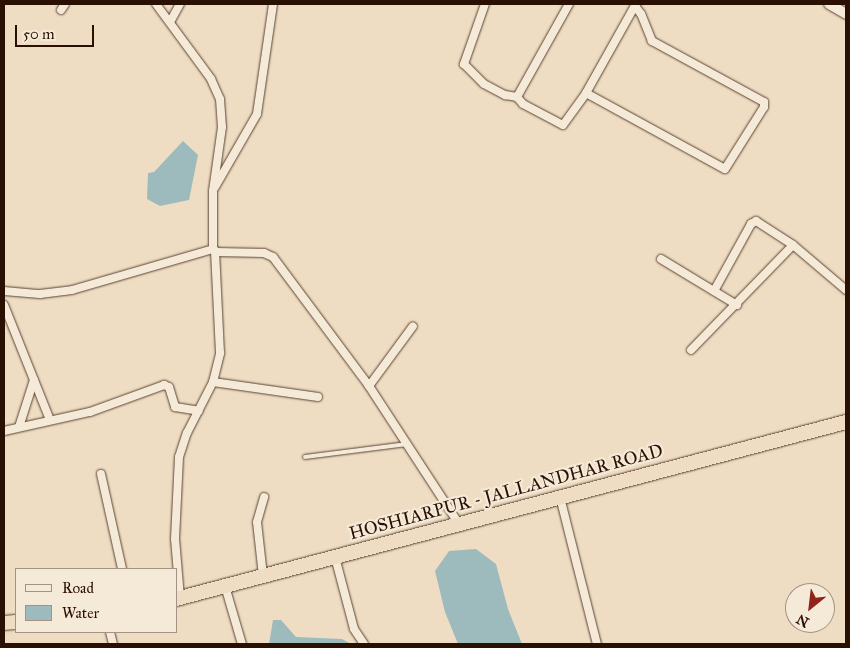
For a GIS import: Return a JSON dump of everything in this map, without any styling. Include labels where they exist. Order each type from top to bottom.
[{"type":"highway","name":"HOSHIARPUR - JALLANDHAR ROAD","points":[[178,598],[846,422]]},
{"type":"street","points":[[156,4],[211,79],[220,99],[222,128],[212,191],[214,250],[221,342],[214,382],[179,457],[175,539],[176,568]]},
{"type":"street","points":[[170,22],[180,4]]},
{"type":"street","points":[[212,191],[255,119],[273,4]]},
{"type":"street","points":[[485,4],[464,64],[484,84],[505,95],[517,97],[523,104],[563,126],[586,93],[636,5]]},
{"type":"street","points":[[517,97],[569,4]]},
{"type":"street","points":[[829,4],[846,14]]},
{"type":"street","points":[[586,93],[725,169],[764,107],[764,102],[652,41],[636,5]]},
{"type":"street","points":[[714,291],[753,222],[793,245],[846,290]]},
{"type":"street","points":[[692,350],[793,245]]},
{"type":"street","points":[[4,291],[40,294],[72,290],[214,250],[264,253],[273,257],[368,386],[459,524]]},
{"type":"street","points":[[661,259],[737,305]]},
{"type":"street","points":[[4,305],[50,420]]},
{"type":"street","points":[[368,386],[413,326]]},
{"type":"street","points":[[19,427],[34,380]]},
{"type":"street","points":[[214,382],[318,397]]},
{"type":"street","points":[[4,431],[103,408],[164,385],[169,387],[175,407],[199,411]]},
{"type":"street","points":[[101,474],[122,568]]},
{"type":"street","points":[[263,576],[258,522],[264,497]]},
{"type":"street","points":[[560,497],[597,644]]},
{"type":"street","points":[[335,557],[354,629],[364,644]]},
{"type":"street","points":[[225,586],[242,644]]},
{"type":"lane","points":[[305,457],[407,444]]},
{"type":"water","points":[[183,141],[198,155],[189,200],[160,206],[147,199],[148,173],[154,172]]},
{"type":"water","points":[[476,549],[496,564],[508,609],[522,644],[458,644],[445,612],[435,571],[449,551]]},
{"type":"water","points":[[273,620],[281,620],[296,637],[342,639],[351,644],[269,644]]}]
